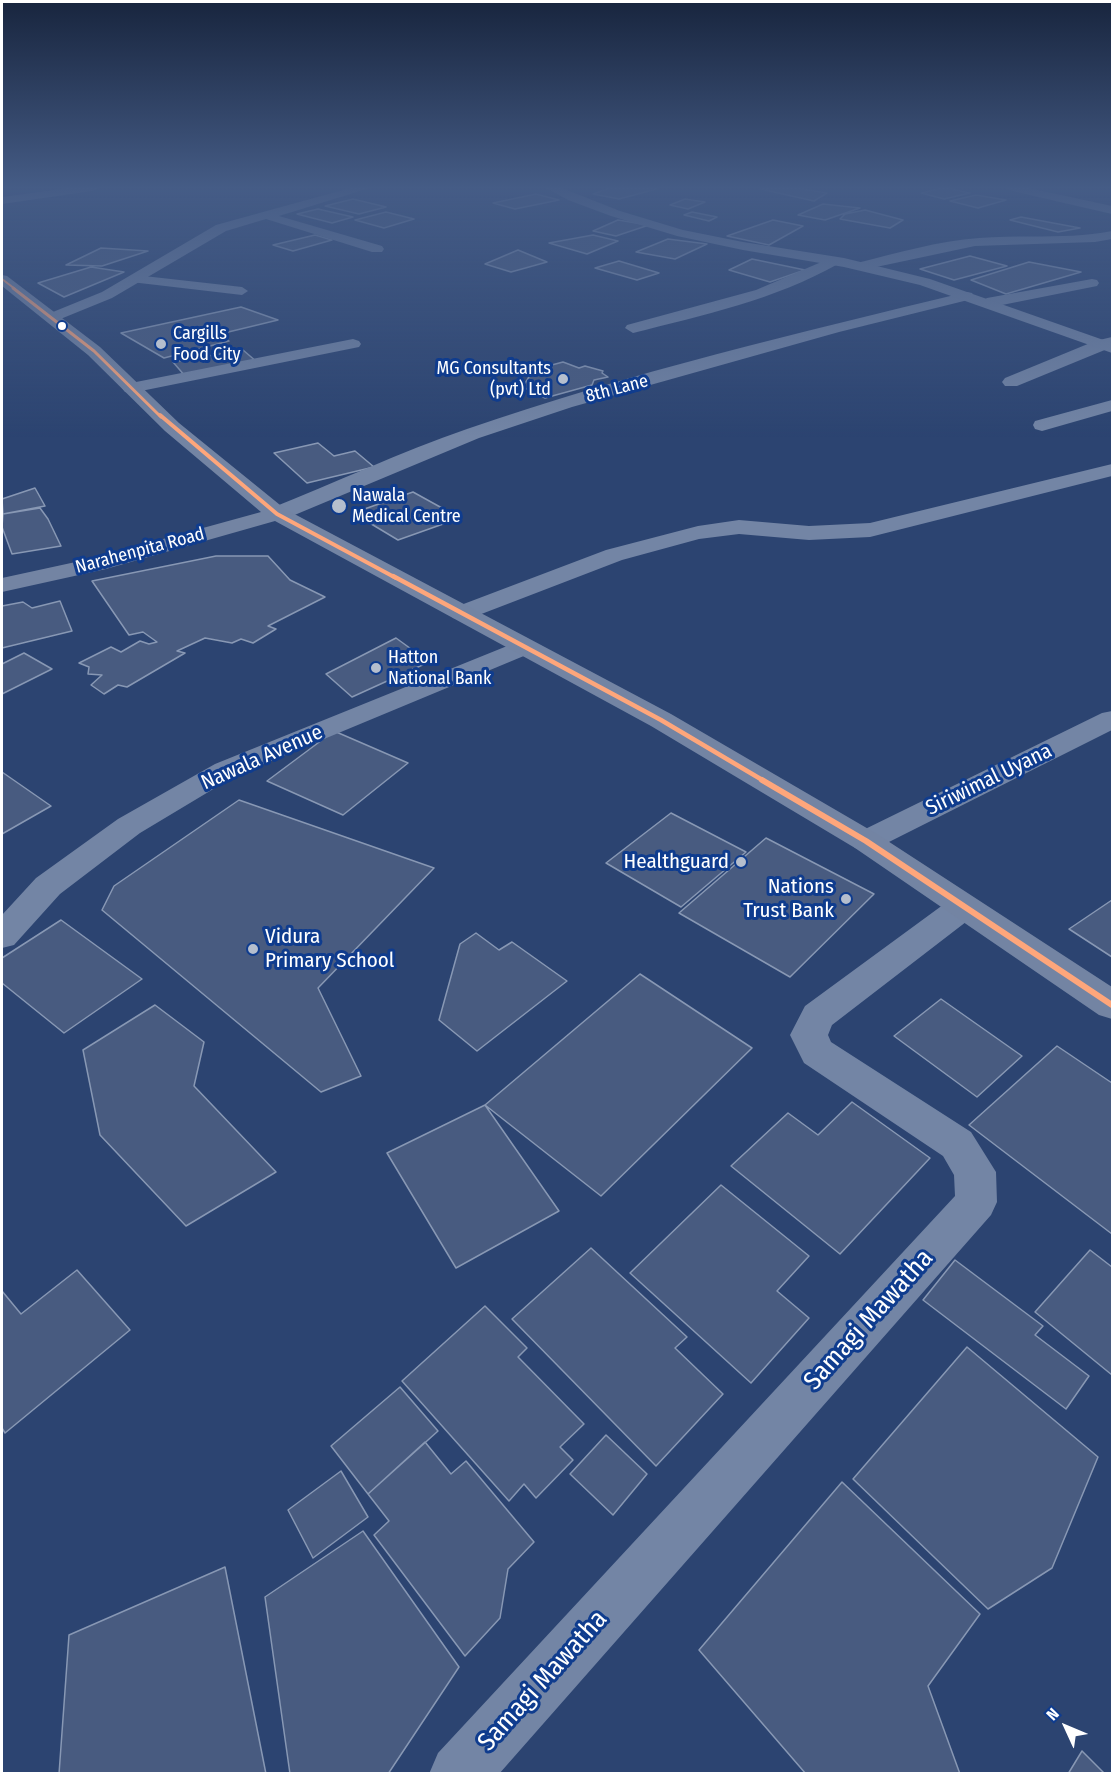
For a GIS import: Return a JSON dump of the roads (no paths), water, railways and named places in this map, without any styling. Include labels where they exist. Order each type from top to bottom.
[{"type":"main road","points":[[2,279],[94,351],[130,388],[215,464],[277,514],[462,613],[522,648],[661,720],[866,841],[963,908],[1113,1005]]},
{"type":"main road","name":"Narahenpita Road","points":[[2,585],[98,564],[277,514]]},
{"type":"street","points":[[52,317],[107,295],[149,271]]},
{"type":"street","points":[[633,328],[726,304],[817,271]]},
{"type":"street","points":[[879,271],[967,296],[1109,344]]},
{"type":"street","points":[[987,303],[1092,283]]},
{"type":"street","name":"8th Lane","points":[[277,514],[472,434],[566,403],[833,329],[967,296]]},
{"type":"street","points":[[130,388],[353,344]]},
{"type":"street","points":[[1011,382],[1109,344]]},
{"type":"street","points":[[1042,425],[1113,405]]},
{"type":"street","points":[[462,613],[614,555],[698,533],[739,527],[809,532],[870,530],[1113,470]]},
{"type":"street","name":"Nawala Avenue","points":[[2,936],[48,886],[129,826],[225,770],[522,648]]},
{"type":"street","name":"Siriwimal Uyana","points":[[866,841],[1113,719]]},
{"type":"street","name":"Samagi Mawatha","points":[[459,1773],[976,1202],[975,1172],[957,1144],[817,1052],[809,1035],[818,1016],[963,908]]},
{"type":"lane","points":[[135,279],[242,291]]},
{"type":"place","name":"Cargills Food City","points":[[161,344]]},
{"type":"place","name":"MG Consultants (pvt) Ltd","points":[[563,379]]},
{"type":"place","name":"Nawala Medical Centre","points":[[339,506]]},
{"type":"place","name":"Hatton National Bank","points":[[376,668]]},
{"type":"place","name":"Healthguard","points":[[741,862]]},
{"type":"place","name":"Nations Trust Bank","points":[[846,899]]},
{"type":"place","name":"Vidura Primary School","points":[[253,949]]}]
